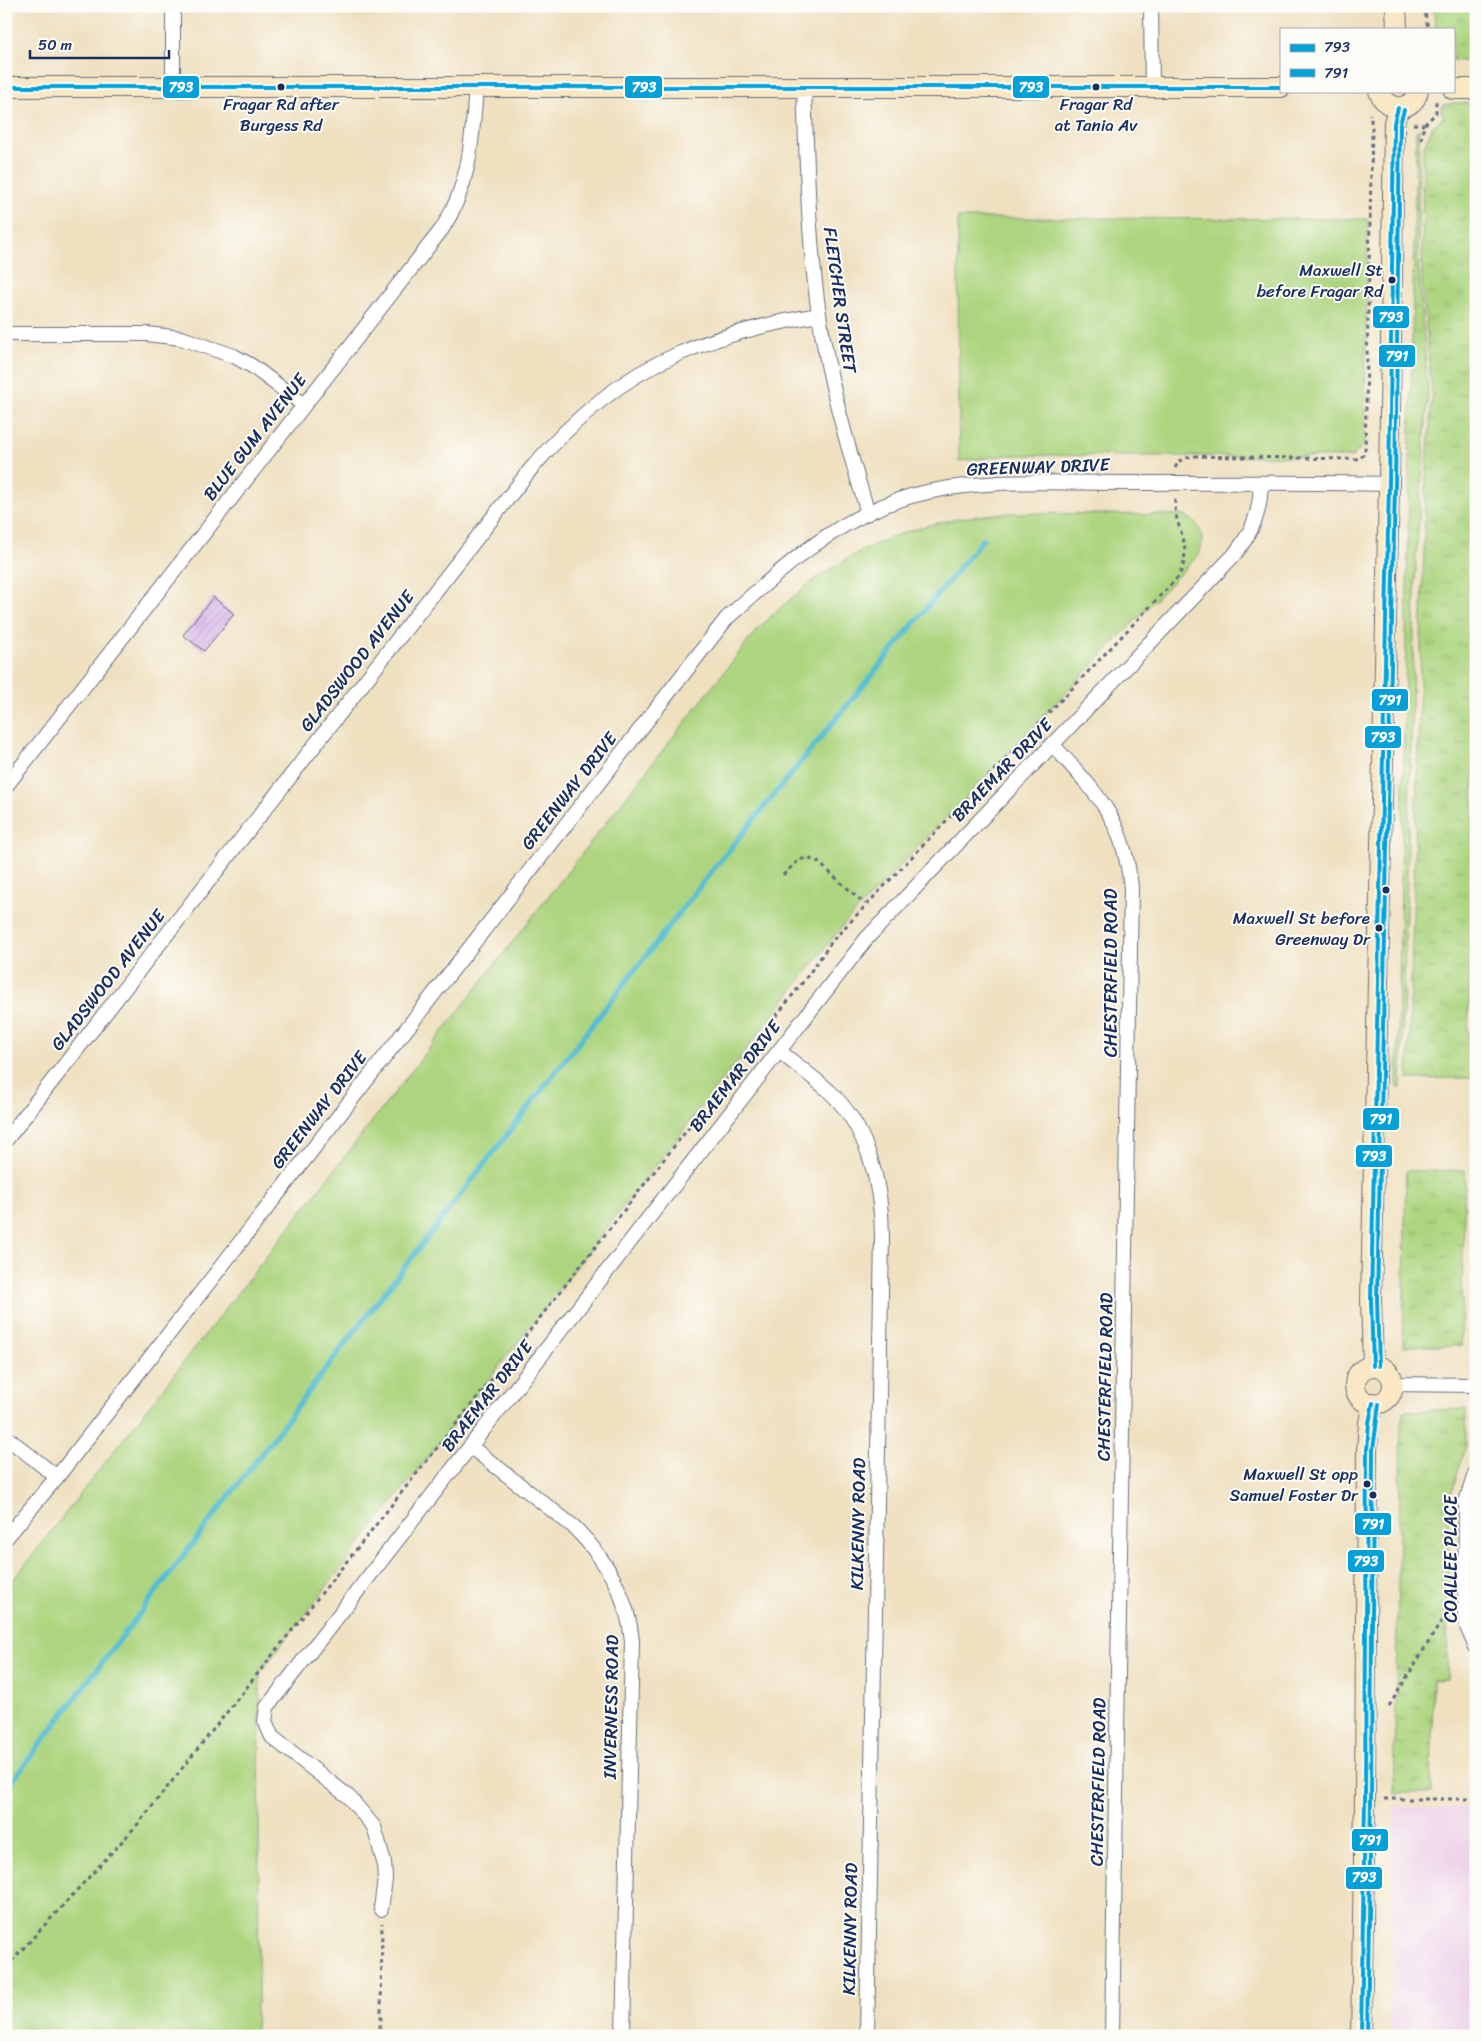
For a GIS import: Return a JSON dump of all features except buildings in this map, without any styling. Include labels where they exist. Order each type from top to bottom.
[{"type":"main road","points":[[1396,6],[1397,28]]},
{"type":"main road","points":[[6,87],[1280,87]]},
{"type":"main road","points":[[1454,89],[1476,89]]},
{"type":"main road","points":[[1379,92],[1382,100],[1386,104],[1398,108],[1414,100],[1418,92]]},
{"type":"main road","points":[[1373,1366],[1371,1299],[1389,484],[1394,123],[1398,108]]},
{"type":"main road","points":[[1373,1366],[1384,1369],[1391,1378],[1392,1384],[1388,1396],[1379,1403],[1373,1403],[1361,1398],[1355,1387],[1361,1370],[1373,1366]]},
{"type":"main road","points":[[1361,2036],[1368,1423],[1373,1403]]},
{"type":"street","points":[[173,6],[173,87]]},
{"type":"street","points":[[1151,6],[1152,88]]},
{"type":"street","name":"BLUE GUM AVENUE","points":[[6,786],[432,243],[450,217],[463,185],[471,153],[476,87]]},
{"type":"street","name":"FLETCHER STREET","points":[[804,87],[811,235],[819,315],[833,389],[868,513]]},
{"type":"street","name":"GLADSWOOD AVENUE","points":[[6,1140],[555,440],[596,404],[645,371],[674,356],[745,331],[819,315]]},
{"type":"street","points":[[6,334],[147,334],[181,338],[234,356],[252,366],[304,405]]},
{"type":"street","name":"BRAEMAR DRIVE","points":[[381,1909],[385,1879],[384,1862],[374,1827],[349,1798],[272,1737],[265,1721],[267,1707],[271,1700],[471,1447],[867,938],[1248,538],[1256,520],[1261,500],[1262,483]]},
{"type":"street","name":"GREENWAY DRIVE","points":[[6,1538],[57,1477],[727,618],[780,570],[825,536],[868,513],[911,496],[982,484],[1389,484]]},
{"type":"street","name":"CHESTERFIELD ROAD","points":[[1052,744],[1100,798],[1109,811],[1126,854],[1132,888],[1112,2036]]},
{"type":"street","name":"KILKENNY ROAD","points":[[779,1051],[830,1092],[850,1117],[872,1165],[881,1203],[882,1238],[867,2036]]},
{"type":"street","points":[[1392,1384],[1476,1385]]},
{"type":"street","points":[[6,1437],[57,1477]]},
{"type":"street","name":"INVERNESS ROAD","points":[[471,1447],[586,1538],[611,1572],[629,1618],[632,1651],[623,2036]]},
{"type":"street","name":"COALLEE PLACE","points":[[1476,1471],[1466,1502],[1465,1615],[1467,1627],[1476,1647]]},
{"type":"path","points":[[1416,6],[1424,6],[1428,28]]},
{"type":"path","points":[[1421,140],[1424,125],[1436,113]]},
{"type":"path","points":[[1175,466],[1179,461],[1192,456],[1360,459],[1365,452],[1372,123]]},
{"type":"path","points":[[6,1968],[138,1824],[624,1210],[806,978],[833,940],[865,904],[1179,576],[1185,563],[1186,546],[1174,503]]},
{"type":"path","points":[[783,875],[800,859],[814,860],[865,904]]},
{"type":"path","points":[[1389,1706],[1441,1622],[1465,1615]]},
{"type":"path","points":[[1365,1799],[1476,1799]]},
{"type":"path","points":[[378,2036],[381,2021],[381,1909]]},
{"type":"shaded area","points":[[1394,1807],[1476,1807],[1476,2036],[1390,2036]]},
{"type":"green space","points":[[1433,6],[1476,6],[1476,63],[1454,60],[1454,28],[1436,28]]},
{"type":"green space","points":[[1476,103],[1476,667],[1468,1045],[1473,1078],[1408,1079],[1426,479],[1432,395],[1422,280],[1423,148],[1433,126],[1444,117],[1441,110],[1443,105]]},
{"type":"green space","points":[[1421,129],[1419,131],[1418,260],[1428,394],[1416,559],[1401,1088],[1397,1088],[1416,131]]},
{"type":"green space","points":[[958,218],[1368,219],[1364,445],[1352,457],[1009,455],[959,461]]},
{"type":"green space","points":[[1012,513],[1182,515],[1193,521],[1200,530],[1202,536],[1201,548],[1198,555],[845,923],[260,1672],[258,2002],[256,2003],[255,2036],[6,2036],[6,1589],[757,630],[813,581],[842,562],[872,546],[904,533],[938,523],[974,516]]},
{"type":"green space","points":[[1465,1170],[1461,1346],[1403,1346],[1406,1171]]},
{"type":"green space","points":[[1466,1409],[1466,1445],[1449,1501],[1447,1679],[1433,1680],[1431,1793],[1394,1793],[1401,1422],[1403,1411]]},
{"type":"waterway","points":[[6,1789],[354,1332],[711,872],[983,539]]},
{"type":"transit line","name":"793","points":[[6,87],[1280,87]]},
{"type":"transit line","name":"793","points":[[1373,1366],[1371,1299],[1389,484],[1394,123],[1398,108]]},
{"type":"transit line","name":"791","points":[[1379,1366],[1377,1299],[1395,484],[1400,124],[1404,110]]},
{"type":"transit line","name":"793","points":[[1361,2036],[1365,1799],[1367,1450],[1373,1403]]},
{"type":"transit line","name":"791","points":[[1367,2036],[1371,1799],[1373,1450],[1379,1404]]},
{"type":"place","name":"Fragar Rd after Burgess Rd","points":[[281,87]]},
{"type":"place","name":"Fragar Rd at Tania Av","points":[[1096,87]]},
{"type":"place","name":"Maxwell St before Fragar Rd","points":[[1392,280]]},
{"type":"place","name":"Maxwell St before Greenway Dr","points":[[1379,928]]},
{"type":"place","name":"Maxwell St opp Samuel Foster Dr","points":[[1367,1484]]}]
